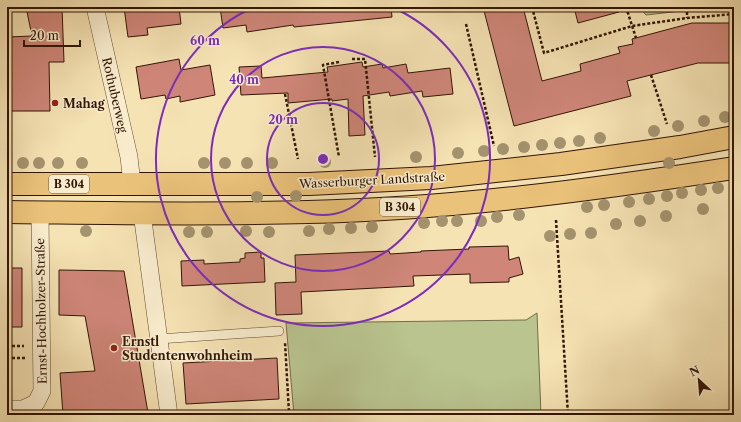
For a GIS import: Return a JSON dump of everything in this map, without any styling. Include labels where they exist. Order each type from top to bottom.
[{"type":"main road","name":"Wasserburger Landstraße","points":[[7,184],[309,184],[431,178],[561,164],[680,147],[734,137]]},
{"type":"main road","name":"B 304","points":[[7,212],[309,212],[435,205],[563,193],[734,168]]},
{"type":"street","name":"Rothuberweg","points":[[95,7],[129,158],[132,184]]},
{"type":"street","name":"Ernst-Hochholzer-Straße","points":[[7,409],[23,408],[36,403],[42,391],[40,212]]},
{"type":"street","points":[[142,213],[169,415]]},
{"type":"lane","points":[[158,339],[279,331]]},
{"type":"path","points":[[532,7],[544,53],[632,26],[687,18],[734,14]]},
{"type":"path","points":[[626,7],[636,38]]},
{"type":"path","points":[[687,7],[687,18]]},
{"type":"path","points":[[466,24],[494,146]]},
{"type":"path","points":[[352,60],[365,59],[375,157]]},
{"type":"path","points":[[339,62],[323,65],[339,157]]},
{"type":"path","points":[[651,75],[668,124]]},
{"type":"path","points":[[285,94],[298,159]]},
{"type":"path","points":[[556,220],[568,415]]},
{"type":"path","points":[[276,415],[290,413],[285,331],[279,331]]},
{"type":"path","points":[[7,358],[24,358]]},
{"type":"green space","points":[[639,7],[682,7],[681,11],[646,15]]},
{"type":"green space","points":[[537,313],[541,415],[294,415],[286,323],[526,320]]},
{"type":"building","points":[[26,7],[62,7],[64,62],[49,62],[50,111],[11,111],[10,64],[7,64],[7,37],[32,36]]},
{"type":"building","points":[[124,7],[179,7],[181,24],[147,28],[148,35],[128,37]]},
{"type":"building","points":[[220,7],[391,7],[392,17],[294,27],[293,25],[247,32],[246,25],[223,28]]},
{"type":"building","points":[[483,7],[523,7],[542,81],[581,71],[580,64],[620,53],[618,47],[633,44],[632,39],[692,23],[734,23],[734,63],[698,63],[627,81],[631,96],[514,126]]},
{"type":"building","points":[[574,7],[618,7],[619,12],[578,23]]},
{"type":"building","points":[[179,59],[181,70],[210,65],[215,95],[180,102],[180,96],[166,99],[165,95],[141,99],[136,67]]},
{"type":"building","points":[[362,62],[363,67],[382,64],[383,68],[406,64],[408,73],[450,68],[453,94],[423,97],[422,91],[390,96],[389,92],[363,96],[365,135],[349,136],[348,99],[288,103],[288,93],[241,95],[239,67],[261,66],[262,78],[328,72],[327,67]]},
{"type":"building","points":[[508,246],[509,260],[519,257],[523,274],[509,278],[509,282],[470,283],[470,274],[413,276],[414,286],[301,292],[302,314],[276,315],[275,283],[296,282],[295,255],[389,251],[390,254],[469,249],[469,247]]},
{"type":"building","points":[[261,252],[261,258],[264,258],[265,282],[182,286],[181,261],[204,260],[204,264],[240,262],[240,259],[245,258],[245,253]]},
{"type":"building","points":[[7,268],[22,268],[22,327],[7,327]]},
{"type":"building","name":"Ernstl Studentenwohnheim","points":[[59,270],[124,271],[148,413],[126,415],[63,415],[60,373],[95,371],[85,316],[59,315]]},
{"type":"building","points":[[277,358],[279,399],[186,404],[183,363]]},
{"type":"place","name":"Mahag","points":[[55,103]]},
{"type":"place","name":"Ernstl Studentenwohnheim","points":[[114,348]]}]
